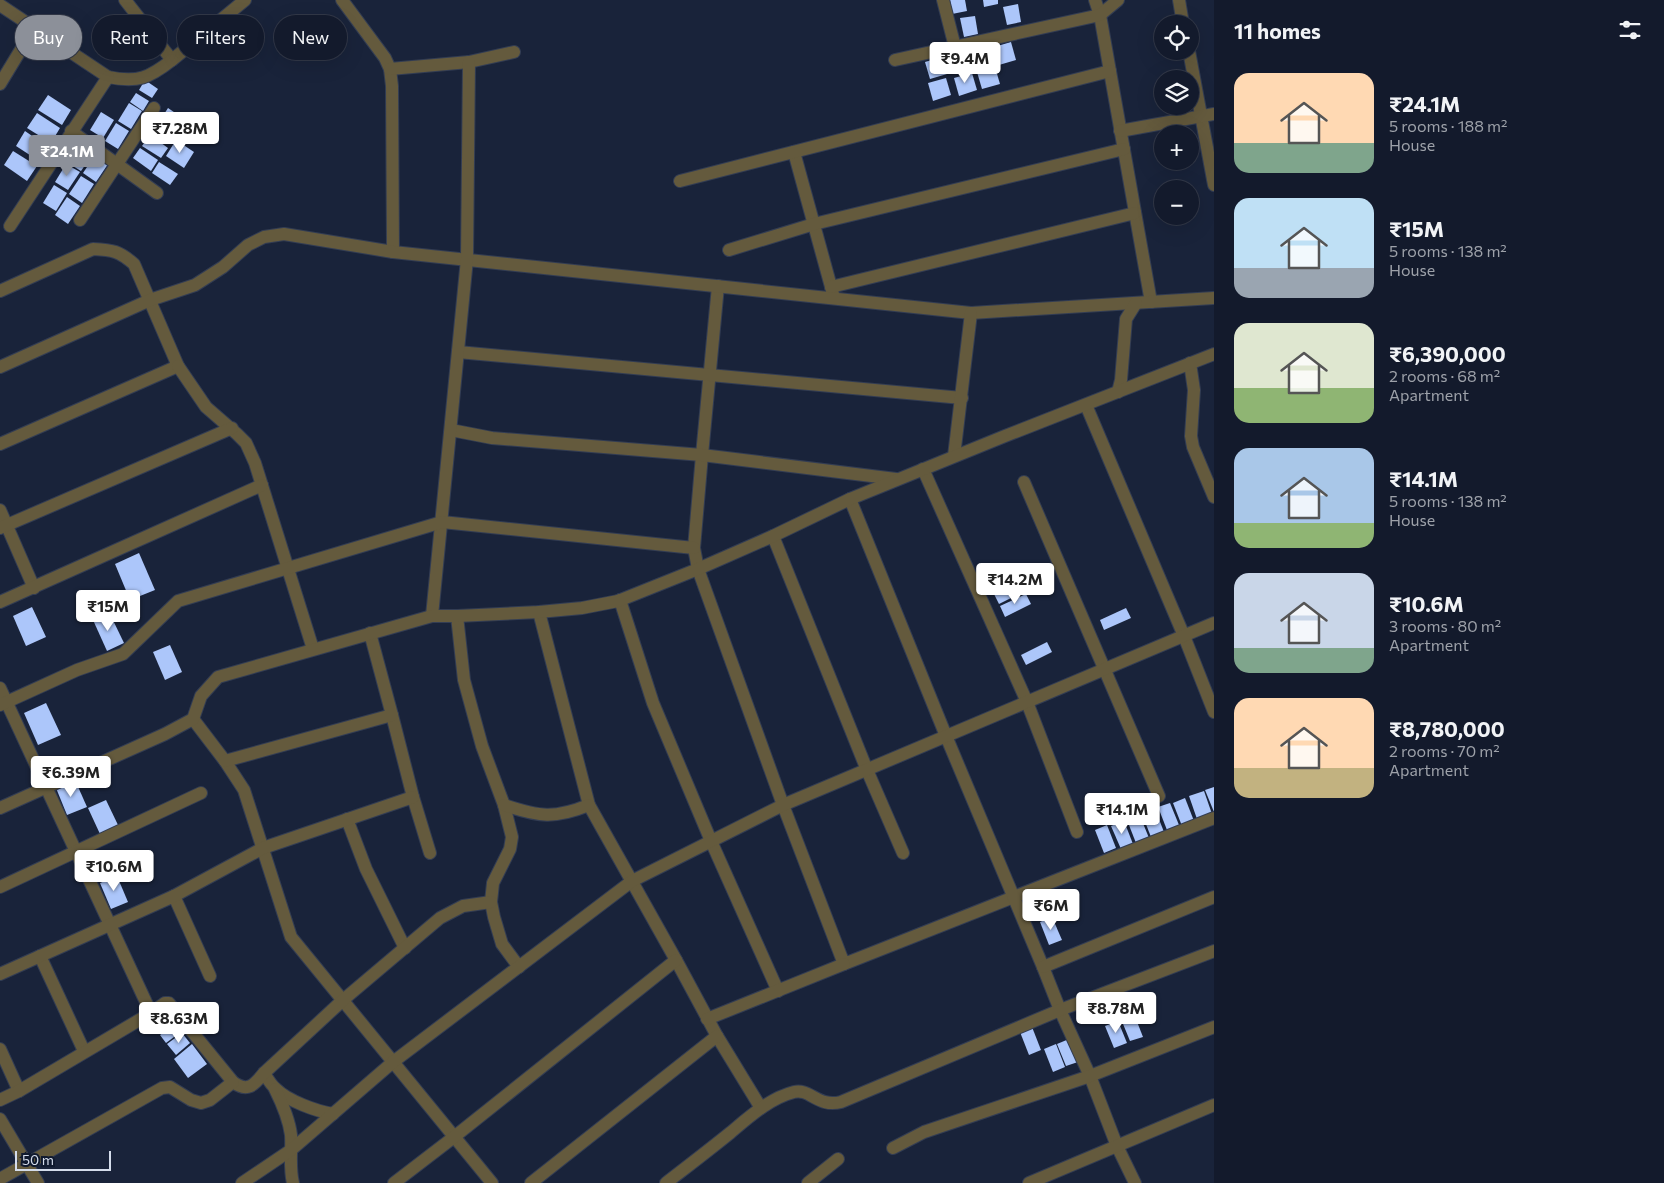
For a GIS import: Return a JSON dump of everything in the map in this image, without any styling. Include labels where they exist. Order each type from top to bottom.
[{"type":"street","points":[[125,0],[172,60]]},
{"type":"street","points":[[82,60],[108,77],[123,80],[146,78],[157,72],[245,0]]},
{"type":"street","points":[[342,0],[385,58],[390,69],[392,86],[393,252]]},
{"type":"street","points":[[943,0],[954,47]]},
{"type":"street","points":[[1095,0],[1100,15],[1151,302]]},
{"type":"street","points":[[895,60],[1100,15],[1118,0]]},
{"type":"street","points":[[1179,0],[1182,15]]},
{"type":"street","points":[[0,5],[15,15]]},
{"type":"street","points":[[390,69],[469,62],[514,52]]},
{"type":"street","points":[[0,84],[15,59]]},
{"type":"street","points":[[1191,60],[1214,185]]},
{"type":"street","points":[[432,616],[467,259],[469,62]]},
{"type":"street","points":[[680,181],[1110,71]]},
{"type":"street","points":[[10,226],[108,77]]},
{"type":"street","points":[[80,220],[154,108]]},
{"type":"street","points":[[1120,131],[1214,114]]},
{"type":"street","points":[[71,131],[157,193]]},
{"type":"street","points":[[729,250],[814,224],[1124,149]]},
{"type":"street","points":[[794,152],[833,293]]},
{"type":"street","points":[[833,293],[1135,213]]},
{"type":"street","points":[[0,367],[150,300],[195,285],[208,278],[248,245],[264,237],[284,234],[393,252],[718,286],[833,293],[971,313],[1214,298]]},
{"type":"street","points":[[0,292],[93,249],[120,253],[134,264],[178,366],[206,407],[232,428],[246,443],[262,485],[313,649]]},
{"type":"street","points":[[718,286],[694,548],[698,569],[844,964]]},
{"type":"street","points":[[1118,392],[1123,361],[1126,319],[1136,303]]},
{"type":"street","points":[[954,456],[971,313]]},
{"type":"street","points":[[458,352],[962,398]]},
{"type":"street","points":[[0,808],[193,719],[201,696],[218,677],[432,616],[539,612],[582,608],[620,600],[698,569],[773,536],[850,498],[1214,354]]},
{"type":"street","points":[[1190,363],[1194,390],[1191,436],[1193,447],[1214,497]]},
{"type":"street","points":[[0,444],[178,366]]},
{"type":"street","points":[[1086,404],[1214,712]]},
{"type":"street","points":[[4,527],[232,428]]},
{"type":"street","points":[[451,430],[492,438],[702,455],[898,479]]},
{"type":"street","points":[[923,469],[1027,702],[1077,832]]},
{"type":"street","points":[[1024,482],[1159,796]]},
{"type":"street","points":[[0,602],[262,485]]},
{"type":"street","points":[[850,498],[946,736],[1060,1010],[1090,1076],[1117,1146],[1135,1183]]},
{"type":"street","points":[[0,510],[4,527],[34,588]]},
{"type":"street","points":[[3,703],[78,670],[123,654],[178,601],[442,522],[694,548]]},
{"type":"street","points":[[773,536],[867,770],[903,853]]},
{"type":"street","points":[[620,600],[653,703],[711,841],[778,991]]},
{"type":"street","points":[[539,612],[590,805],[716,1036],[761,1108]]},
{"type":"street","points":[[457,616],[464,680],[482,746],[504,805],[512,838],[510,849],[493,883],[491,902],[502,944],[519,967]]},
{"type":"street","points":[[242,1183],[291,1150],[393,1062],[632,881],[784,805],[1214,623]]},
{"type":"street","points":[[370,633],[413,797],[430,853]]},
{"type":"street","points":[[0,688],[3,703],[46,788],[151,1013]]},
{"type":"street","points":[[226,761],[392,715]]},
{"type":"street","points":[[193,719],[226,761],[244,790],[291,936],[492,1183]]},
{"type":"street","points":[[0,887],[201,793]]},
{"type":"street","points":[[0,974],[174,896],[263,848],[413,797]]},
{"type":"street","points":[[504,805],[543,816],[570,813],[590,805]]},
{"type":"street","points":[[707,1019],[1214,818]]},
{"type":"street","points":[[347,820],[366,869],[405,948]]},
{"type":"street","points":[[174,896],[210,976]]},
{"type":"street","points":[[1043,967],[1214,898]]},
{"type":"street","points":[[0,1100],[19,1091],[165,1003],[169,1003],[233,1082],[246,1088],[254,1085],[264,1073],[343,1000],[440,918],[463,906],[491,902]]},
{"type":"street","points":[[666,1183],[761,1108],[783,1096],[797,1091],[807,1093],[819,1101],[831,1105],[841,1102],[1060,1010],[1214,951]]},
{"type":"street","points":[[40,956],[84,1051]]},
{"type":"street","points":[[394,1183],[676,960]]},
{"type":"street","points":[[893,1148],[924,1132],[1090,1076],[1214,1026]]},
{"type":"street","points":[[531,1183],[716,1036]]},
{"type":"street","points":[[0,1049],[19,1091]]},
{"type":"street","points":[[264,1073],[275,1089],[284,1108],[291,1133],[290,1173],[293,1183]]},
{"type":"street","points":[[0,1179],[162,1088],[170,1087],[191,1100],[201,1103],[210,1100],[233,1082]]},
{"type":"street","points":[[275,1089],[288,1098],[319,1112],[333,1114]]},
{"type":"street","points":[[1029,1183],[1214,1105]]},
{"type":"street","points":[[0,1119],[38,1183]]},
{"type":"street","points":[[808,1183],[838,1159]]},
{"type":"building","points":[[950,0],[965,0],[967,11],[952,14]]},
{"type":"building","points":[[983,0],[998,0],[998,4],[984,7]]},
{"type":"building","points":[[1018,4],[1021,22],[1007,25],[1003,7]]},
{"type":"building","points":[[975,16],[978,34],[964,37],[960,18]]},
{"type":"building","points":[[1011,42],[1016,60],[999,65],[994,47]]},
{"type":"building","points":[[967,52],[972,69],[955,74],[950,57]]},
{"type":"building","points":[[942,57],[947,74],[930,79],[925,62]]},
{"type":"building","points":[[995,67],[1000,84],[982,89],[977,72]]},
{"type":"building","points":[[972,73],[977,90],[959,96],[954,78]]},
{"type":"building","points":[[946,78],[951,95],[933,101],[928,83]]},
{"type":"building","points":[[145,80],[158,89],[152,98],[139,90]]},
{"type":"building","points":[[136,93],[149,101],[143,111],[130,102]]},
{"type":"building","points":[[48,95],[71,110],[62,125],[38,110]]},
{"type":"building","points":[[129,103],[142,111],[131,129],[118,121]]},
{"type":"building","points":[[168,108],[187,121],[179,132],[161,119]]},
{"type":"building","points":[[101,112],[114,120],[103,138],[90,130]]},
{"type":"building","points":[[37,113],[60,128],[51,143],[27,128]]},
{"type":"building","points":[[158,121],[177,133],[170,144],[151,132]]},
{"type":"building","points":[[116,123],[129,131],[118,149],[105,141]]},
{"type":"building","points":[[25,131],[48,147],[39,161],[16,146]]},
{"type":"building","points":[[150,135],[168,148],[161,158],[142,146]]},
{"type":"building","points":[[176,140],[194,152],[184,168],[166,156]]},
{"type":"building","points":[[80,145],[93,154],[81,171],[68,163]]},
{"type":"building","points":[[140,148],[158,160],[151,171],[133,158]]},
{"type":"building","points":[[13,151],[37,166],[27,181],[4,165]]},
{"type":"building","points":[[95,155],[108,164],[96,182],[83,173]]},
{"type":"building","points":[[159,162],[178,174],[170,185],[152,173]]},
{"type":"building","points":[[66,164],[80,172],[68,190],[55,182]]},
{"type":"building","points":[[81,176],[94,184],[82,203],[69,194]]},
{"type":"building","points":[[54,185],[67,193],[56,211],[43,203]]},
{"type":"building","points":[[67,197],[80,206],[68,224],[55,215]]},
{"type":"building","points":[[139,553],[155,590],[130,600],[115,564]]},
{"type":"building","points":[[1020,581],[1025,591],[999,604],[994,594]]},
{"type":"building","points":[[1026,594],[1031,604],[1005,617],[1000,606]]},
{"type":"building","points":[[32,607],[46,637],[26,646],[13,616]]},
{"type":"building","points":[[1126,608],[1131,618],[1104,630],[1100,620]]},
{"type":"building","points":[[109,612],[124,643],[107,651],[93,620]]},
{"type":"building","points":[[1047,642],[1052,652],[1026,665],[1021,655]]},
{"type":"building","points":[[170,645],[182,672],[165,680],[153,652]]},
{"type":"building","points":[[46,703],[61,735],[38,745],[24,713]]},
{"type":"building","points":[[75,780],[87,807],[67,815],[56,788]]},
{"type":"building","points":[[1214,787],[1214,812],[1205,790]]},
{"type":"building","points":[[1204,791],[1212,814],[1197,819],[1189,796]]},
{"type":"building","points":[[1185,798],[1194,821],[1182,826],[1173,803]]},
{"type":"building","points":[[106,800],[118,825],[100,834],[88,808]]},
{"type":"building","points":[[1170,803],[1179,825],[1167,830],[1158,807]]},
{"type":"building","points":[[1155,809],[1164,832],[1151,837],[1142,814]]},
{"type":"building","points":[[1140,816],[1149,838],[1136,843],[1127,820]]},
{"type":"building","points":[[1124,821],[1133,844],[1121,849],[1111,826]]},
{"type":"building","points":[[1107,825],[1116,848],[1104,853],[1095,830]]},
{"type":"building","points":[[117,876],[128,902],[111,909],[100,883]]},
{"type":"building","points":[[1052,917],[1062,940],[1049,945],[1040,922]]},
{"type":"building","points":[[163,1007],[174,1023],[159,1033],[148,1017]]},
{"type":"building","points":[[1134,1014],[1143,1037],[1130,1041],[1121,1019]]},
{"type":"building","points":[[1118,1021],[1127,1043],[1114,1048],[1105,1026]]},
{"type":"building","points":[[176,1023],[182,1031],[166,1043],[160,1035]]},
{"type":"building","points":[[1032,1027],[1041,1050],[1029,1055],[1020,1032]]},
{"type":"building","points":[[182,1033],[190,1043],[176,1055],[167,1044]]},
{"type":"building","points":[[1069,1039],[1078,1062],[1066,1066],[1057,1044]]},
{"type":"building","points":[[192,1044],[207,1064],[188,1078],[174,1059]]},
{"type":"building","points":[[1056,1044],[1065,1067],[1053,1072],[1044,1049]]}]
